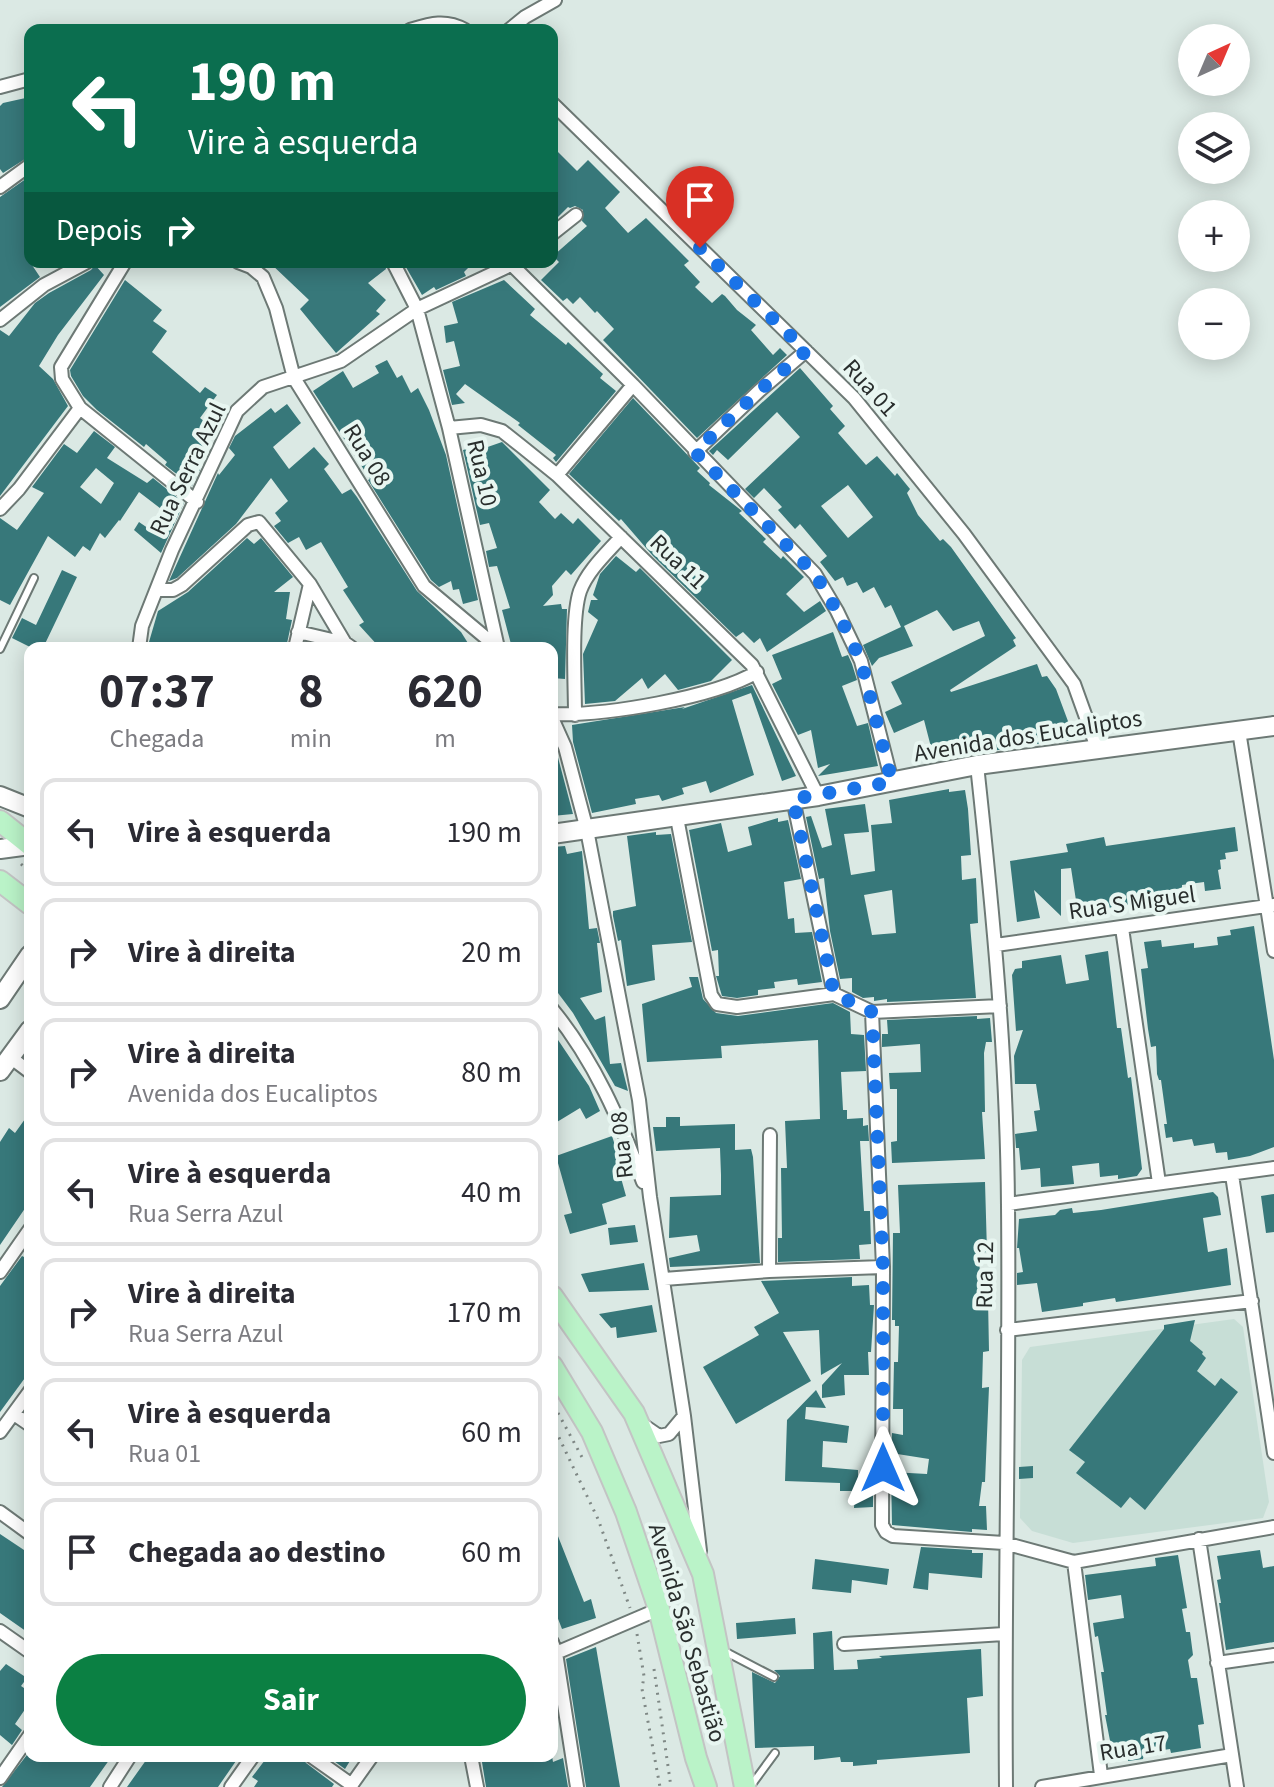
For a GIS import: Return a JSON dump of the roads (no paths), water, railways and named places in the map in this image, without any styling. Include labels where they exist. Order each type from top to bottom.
[{"type":"main road","points":[[0,821],[24,840]]},
{"type":"main road","points":[[0,881],[24,899]]},
{"type":"main road","name":"Avenida São Sebastião","points":[[558,1305],[634,1413],[703,1574],[748,1787]]},
{"type":"main road","name":"Avenida São Sebastião","points":[[558,1376],[592,1432],[626,1512],[659,1609],[706,1787]]},
{"type":"street","points":[[516,24],[555,0]]},
{"type":"street","points":[[431,24],[452,24]]},
{"type":"street","points":[[0,87],[24,81]]},
{"type":"street","name":"Rua 01","points":[[558,109],[854,398],[983,559],[1074,684],[1097,748]]},
{"type":"street","points":[[0,187],[24,169]]},
{"type":"street","points":[[558,229],[576,215]]},
{"type":"street","points":[[0,320],[44,285],[76,268]]},
{"type":"street","points":[[121,268],[61,367],[62,379],[80,408],[197,502]]},
{"type":"street","name":"Rua 08","points":[[252,268],[263,277],[276,308],[294,378],[424,586],[491,642]]},
{"type":"street","name":"Rua 10","points":[[396,268],[417,309],[449,428],[497,642]]},
{"type":"street","points":[[417,309],[506,268]]},
{"type":"street","points":[[519,268],[815,574],[861,661],[892,782]]},
{"type":"street","name":"Rua Serra Azul","points":[[140,642],[142,626],[172,550],[237,411],[263,387],[341,361],[417,309]]},
{"type":"street","points":[[695,452],[806,351]]},
{"type":"street","points":[[557,475],[633,385]]},
{"type":"street","points":[[0,509],[19,489],[80,408]]},
{"type":"street","name":"Rua 11","points":[[449,428],[481,425],[502,431],[557,475],[757,672],[818,796]]},
{"type":"street","points":[[157,590],[173,590],[182,585],[253,522],[259,522],[310,584],[346,642]]},
{"type":"street","points":[[575,715],[579,593],[590,571],[621,537]]},
{"type":"street","points":[[296,642],[310,584]]},
{"type":"street","points":[[298,632],[334,642]]},
{"type":"street","points":[[558,716],[627,708],[709,690],[757,672]]},
{"type":"street","name":"Avenida dos Eucaliptos","points":[[558,833],[818,796],[977,765],[1274,726]]},
{"type":"street","name":"Rua 08","points":[[558,730],[587,830],[639,1100],[703,1574]]},
{"type":"street","points":[[1239,731],[1270,905],[1274,951]]},
{"type":"street","name":"Rua 12","points":[[977,765],[996,945],[1008,1204],[1004,1543],[1006,1787]]},
{"type":"street","points":[[0,796],[24,806]]},
{"type":"street","points":[[793,799],[834,994]]},
{"type":"street","points":[[677,818],[711,995],[717,1004],[737,1007],[834,994],[872,1012],[1000,1006]]},
{"type":"street","points":[[0,849],[24,846]]},
{"type":"street","name":"Rua S Miguel","points":[[996,945],[1270,905]]},
{"type":"street","points":[[1122,928],[1159,1183]]},
{"type":"street","points":[[0,999],[24,964]]},
{"type":"street","points":[[872,1012],[883,1267],[882,1525],[886,1532],[893,1536],[1004,1543],[1074,1562],[1274,1527]]},
{"type":"street","points":[[558,1016],[615,1107],[650,1197]]},
{"type":"street","points":[[5,1064],[24,1038]]},
{"type":"street","points":[[615,1107],[639,1100]]},
{"type":"street","points":[[769,1271],[770,1135]]},
{"type":"street","points":[[1008,1204],[1274,1168]]},
{"type":"street","points":[[1232,1175],[1270,1399],[1274,1453]]},
{"type":"street","points":[[0,1272],[24,1238]]},
{"type":"street","points":[[664,1279],[883,1267]]},
{"type":"street","points":[[1007,1330],[1252,1301]]},
{"type":"street","points":[[0,1432],[24,1400]]},
{"type":"street","points":[[634,1413],[647,1430],[659,1436],[669,1434],[684,1416]]},
{"type":"street","points":[[14,1414],[24,1421]]},
{"type":"street","points":[[0,1512],[24,1530]]},
{"type":"street","points":[[1199,1539],[1237,1787]]},
{"type":"street","points":[[1074,1562],[1101,1775]]},
{"type":"street","points":[[558,1646],[659,1609]]},
{"type":"street","points":[[0,1631],[24,1648]]},
{"type":"street","points":[[844,1644],[1004,1634]]},
{"type":"street","points":[[1217,1663],[1274,1655]]},
{"type":"street","points":[[558,1671],[577,1787]]},
{"type":"street","points":[[0,1778],[24,1744]]},
{"type":"street","name":"Rua 17","points":[[1042,1787],[1232,1755]]},
{"type":"street","points":[[110,1787],[126,1762]]},
{"type":"street","points":[[231,1787],[249,1762]]},
{"type":"street","points":[[319,1762],[351,1786],[368,1762]]},
{"type":"street","points":[[472,1762],[477,1787]]},
{"type":"lane","points":[[0,649],[34,578]]},
{"type":"lane","points":[[717,1648],[774,1677]]},
{"type":"lane","points":[[748,1787],[775,1753]]}]
